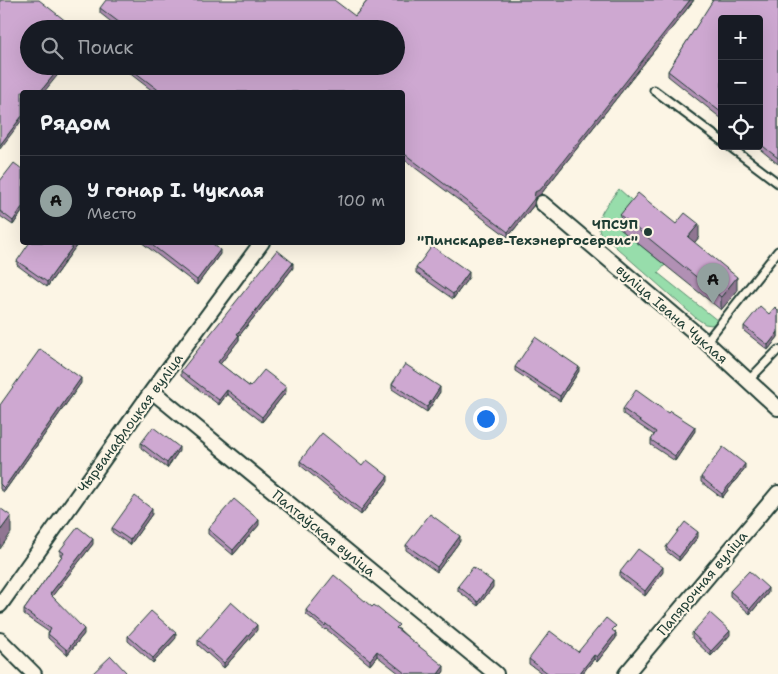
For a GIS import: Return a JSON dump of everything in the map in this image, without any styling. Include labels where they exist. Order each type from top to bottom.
[{"type":"street","name":"вуліца Івана Чуклая","points":[[542,202],[706,342],[778,408]]},
{"type":"street","name":"Чырванафлоцкая вуліца","points":[[0,605],[152,391],[260,245]]},
{"type":"street","name":"Палтаўская вуліца","points":[[152,391],[496,674]]},
{"type":"street","name":"Папярочная вуліца","points":[[626,674],[778,493]]},
{"type":"street","points":[[0,640],[34,674]]},
{"type":"lane","points":[[654,90],[718,138]]},
{"type":"lane","points":[[734,150],[778,183]]},
{"type":"lane","points":[[706,342],[778,252]]},
{"type":"lane","points":[[748,381],[778,350]]},
{"type":"green space","points":[[619,189],[638,206],[621,229],[665,265],[658,273],[718,321],[712,325],[705,324],[696,318],[600,233],[599,221],[601,215]]},
{"type":"building","points":[[0,0],[39,0],[65,20],[20,20],[20,75],[54,75],[42,90],[20,90],[20,119],[0,145]]},
{"type":"building","points":[[106,0],[334,0],[355,16],[368,0],[690,0],[541,189],[535,192],[534,199],[508,232],[405,154],[405,90],[158,90],[139,75],[405,75],[405,20],[116,20],[100,8]]},
{"type":"building","points":[[713,0],[778,0],[778,158],[763,146],[763,15],[718,15],[718,110],[668,71]]},
{"type":"building","points":[[14,163],[20,168],[20,210],[13,221],[0,211],[0,181]]},
{"type":"building","points":[[638,193],[676,224],[685,213],[699,224],[688,237],[737,277],[721,297],[620,215]]},
{"type":"building","points":[[28,245],[74,245],[47,282],[17,261]]},
{"type":"building","points":[[152,245],[214,245],[220,250],[197,280]]},
{"type":"building","points":[[432,246],[469,272],[453,294],[416,268]]},
{"type":"building","points":[[277,250],[293,263],[237,334],[239,335],[218,362],[250,387],[264,370],[286,387],[262,417],[227,390],[219,400],[181,371]]},
{"type":"building","points":[[760,306],[769,314],[775,307],[778,310],[778,332],[768,345],[744,326]]},
{"type":"building","points":[[535,337],[579,367],[560,396],[515,367]]},
{"type":"building","points":[[40,349],[81,378],[4,488],[0,484],[0,405]]},
{"type":"building","points":[[405,364],[440,387],[427,407],[392,384]]},
{"type":"building","points":[[636,390],[668,413],[670,411],[695,427],[675,456],[651,440],[656,432],[623,409]]},
{"type":"building","points":[[153,427],[179,447],[167,463],[141,443]]},
{"type":"building","points":[[322,433],[362,466],[367,460],[388,476],[361,510],[300,461]]},
{"type":"building","points":[[723,447],[745,464],[722,494],[701,477]]},
{"type":"building","points":[[135,496],[152,509],[130,540],[112,528]]},
{"type":"building","points":[[234,499],[259,520],[233,550],[208,529]]},
{"type":"building","points":[[0,508],[11,516],[0,531]]},
{"type":"building","points":[[430,514],[460,536],[437,567],[406,545]]},
{"type":"building","points":[[685,522],[698,532],[679,557],[666,547]]},
{"type":"building","points":[[78,527],[93,539],[50,594],[84,629],[67,650],[48,634],[51,629],[24,610],[64,553],[60,550]]},
{"type":"building","points":[[638,549],[663,567],[645,591],[620,572]]},
{"type":"building","points":[[473,567],[493,582],[478,602],[458,586]]},
{"type":"building","points":[[749,571],[768,588],[750,609],[730,591]]},
{"type":"building","points":[[334,575],[372,607],[374,605],[399,625],[396,628],[444,666],[438,674],[406,674],[377,651],[370,660],[306,610]]},
{"type":"building","points":[[231,602],[257,625],[224,663],[198,640]]},
{"type":"building","points":[[151,611],[176,633],[153,658],[128,636]]},
{"type":"building","points":[[710,613],[730,631],[711,651],[692,633]]},
{"type":"building","points":[[606,618],[616,626],[612,630],[616,633],[597,657],[594,655],[579,674],[549,674],[529,659],[550,631],[578,652]]},
{"type":"building","points":[[111,656],[126,672],[125,674],[92,674]]},
{"type":"place","name":"ЧПСУП \"Пинскдрев-Техэнергосервис\"","points":[[648,232]]},
{"type":"place","name":"У гонар І. Чуклая","points":[[713,304]]}]
